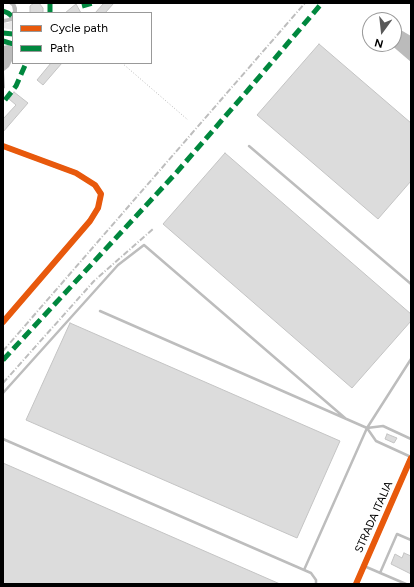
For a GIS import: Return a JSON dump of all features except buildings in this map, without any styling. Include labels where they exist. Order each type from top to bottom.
[{"type":"street","points":[[3,146],[83,177],[99,189],[101,198],[98,208],[90,221],[3,322]]},
{"type":"street","name":"STRADA ITALIA","points":[[356,584],[411,458]]},
{"type":"lane","points":[[249,146],[411,284]]},
{"type":"lane","points":[[3,393],[118,265],[144,245],[345,418]]},
{"type":"lane","points":[[100,311],[367,428],[376,441],[411,458]]},
{"type":"lane","points":[[304,570],[367,428],[411,359]]},
{"type":"lane","points":[[367,428],[383,426],[411,439]]},
{"type":"lane","points":[[3,439],[304,570],[314,576],[316,584]]},
{"type":"lane","points":[[380,573],[397,534],[411,540]]},
{"type":"lane","points":[[364,566],[406,584]]},
{"type":"path","points":[[123,64],[188,120]]},
{"type":"shaded area","points":[[8,3],[15,3],[17,12],[12,12],[12,6]]},
{"type":"shaded area","points":[[12,13],[12,21],[3,23],[3,19],[9,18]]},
{"type":"shaded area","points":[[12,21],[12,30],[3,28],[3,23]]},
{"type":"shaded area","points":[[402,31],[411,36],[411,62],[399,52],[402,52]]},
{"type":"shaded area","points":[[8,45],[12,47],[12,61],[9,67],[4,71],[5,88],[3,89],[3,46]]},
{"type":"railway","points":[[3,351],[305,3]]},
{"type":"railway","points":[[3,383],[94,281],[154,228]]},
{"type":"marked path","points":[[50,3],[50,12]]},
{"type":"marked path","points":[[82,6],[93,3]]},
{"type":"marked path","points":[[3,360],[176,173],[322,3]]},
{"type":"marked path","points":[[3,11],[12,16]]},
{"type":"marked path","points":[[3,33],[12,34]]},
{"type":"marked path","points":[[3,41],[12,44]]},
{"type":"marked path","points":[[5,100],[16,86],[26,64]]},
{"type":"cycle path","points":[[3,146],[76,173],[95,185],[101,194],[98,208],[90,221],[3,322]]},
{"type":"cycle path","points":[[356,584],[411,458]]}]
